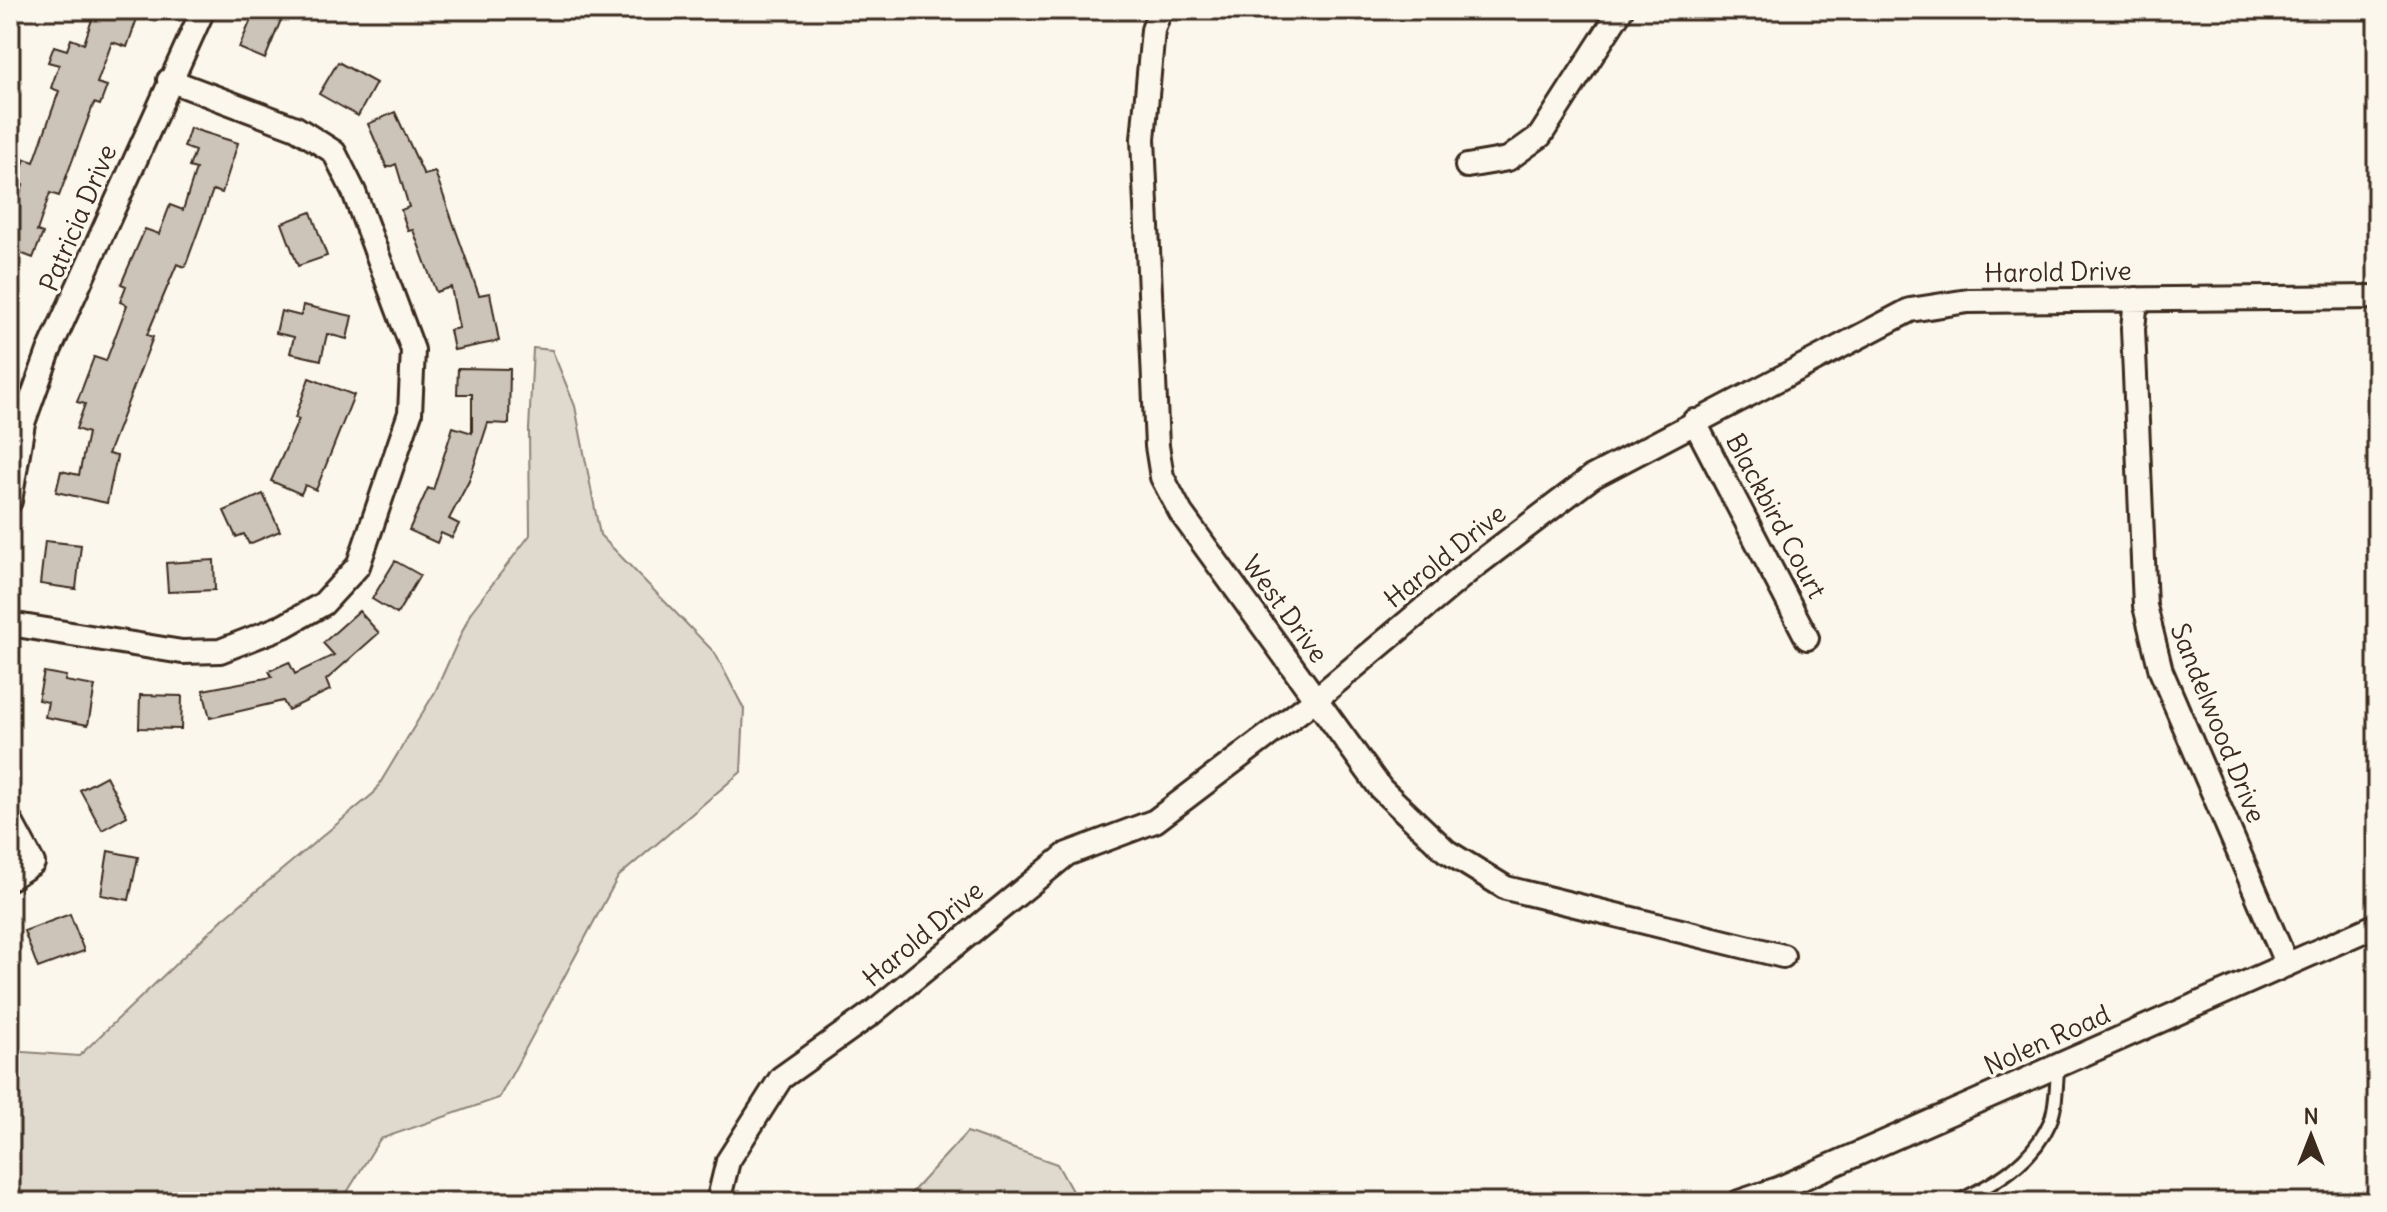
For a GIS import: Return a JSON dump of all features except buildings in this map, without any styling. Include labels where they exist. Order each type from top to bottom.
[{"type":"street","name":"Patricia Drive","points":[[10,501],[23,423],[49,351],[86,275],[169,80],[203,10]]},
{"type":"street","name":"West Drive","points":[[1160,10],[1153,30],[1143,139],[1157,446],[1162,477],[1181,513],[1381,789],[1418,828],[1446,851],[1506,888],[1783,956]]},
{"type":"street","points":[[1467,166],[1508,159],[1540,136],[1621,10]]},
{"type":"street","points":[[10,624],[182,652],[220,651],[284,626],[323,604],[358,566],[410,413],[413,350],[354,192],[334,152],[296,128],[169,80]]},
{"type":"street","name":"Harold Drive","points":[[718,1202],[728,1161],[781,1078],[872,1013],[1067,854],[1155,821],[1316,699],[1471,569],[1592,477],[1694,421],[1910,310],[1968,301],[2377,297]]},
{"type":"street","name":"Sandelwood Drive","points":[[2136,299],[2133,329],[2145,606],[2150,632],[2161,671],[2287,965]]},
{"type":"street","name":"Blackbird Court","points":[[1694,421],[1807,638]]},
{"type":"street","points":[[10,820],[33,863],[10,878]]},
{"type":"street","name":"Nolen Road","points":[[1739,1202],[1778,1189],[2377,925]]},
{"type":"lane","points":[[1957,1202],[1996,1182],[2029,1157],[2052,1120],[2058,1066]]},
{"type":"shaded area","points":[[533,348],[552,350],[575,406],[600,535],[715,653],[744,709],[741,772],[618,877],[499,1098],[380,1139],[341,1202],[10,1202],[10,1051],[79,1056],[224,918],[374,793],[435,692],[471,612],[530,535],[529,430]]},
{"type":"shaded area","points":[[967,1132],[1057,1164],[1078,1202],[903,1202]]}]
